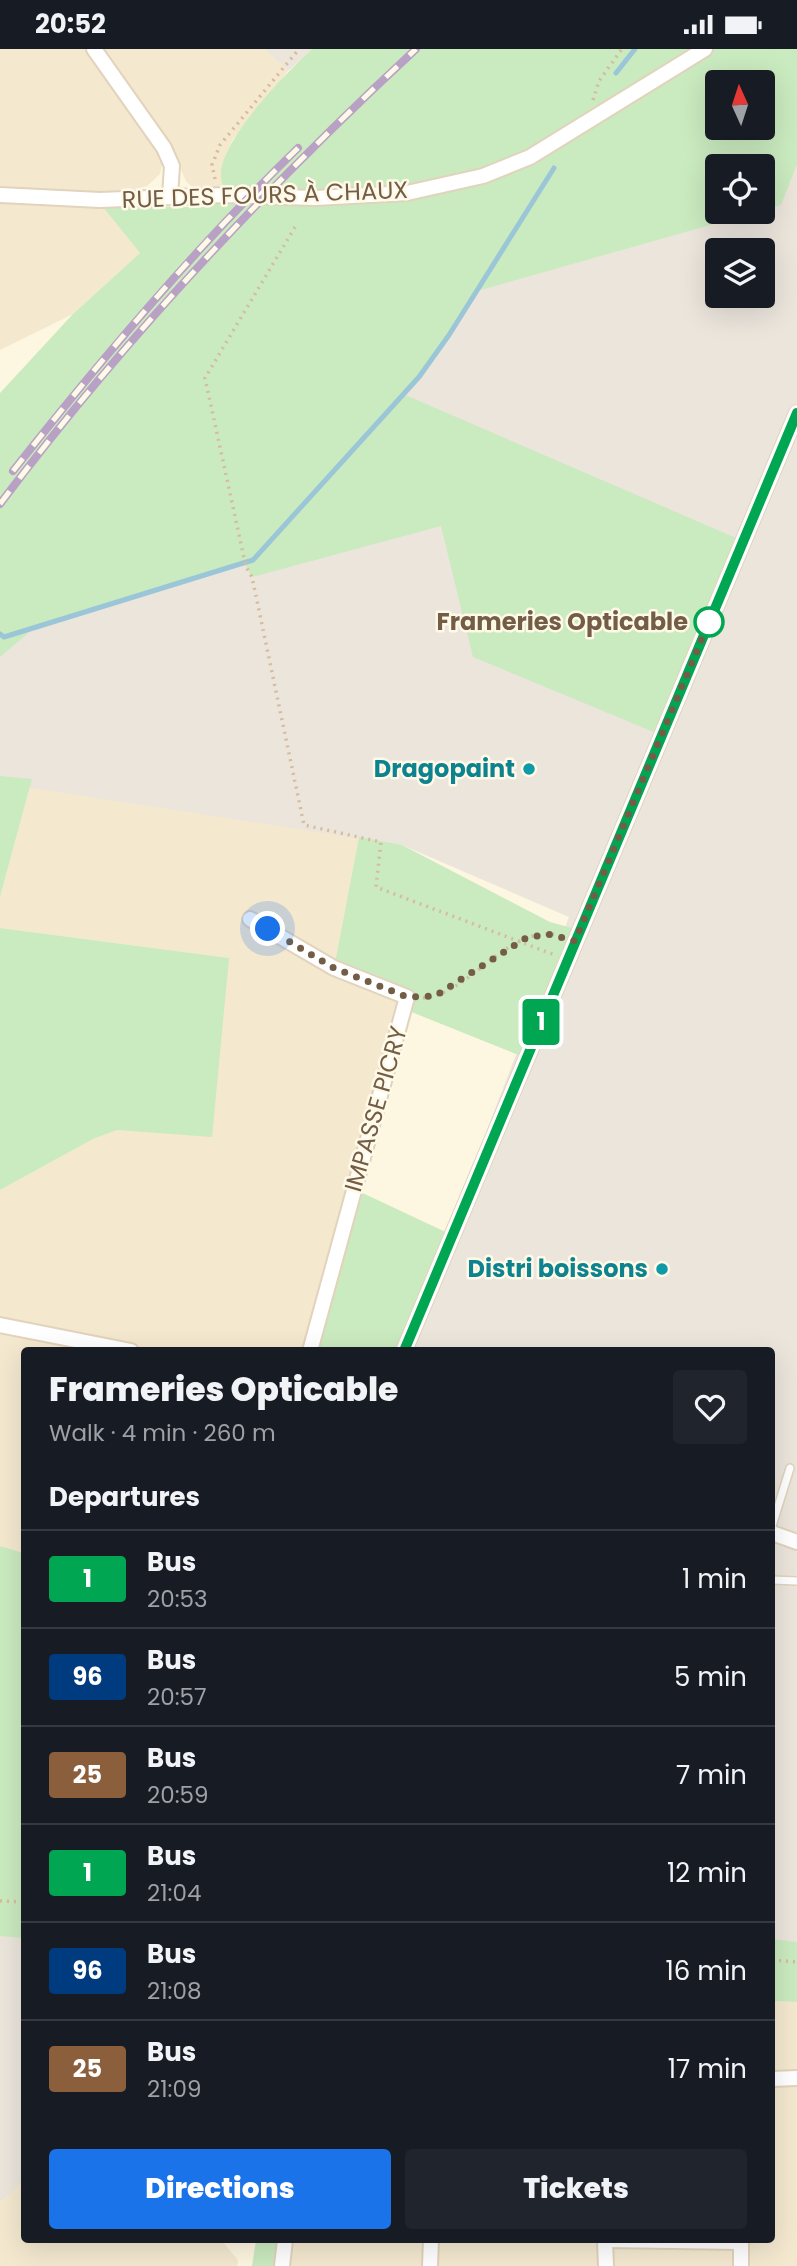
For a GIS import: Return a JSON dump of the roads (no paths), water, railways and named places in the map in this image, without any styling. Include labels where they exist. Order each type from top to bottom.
[{"type":"street","points":[[94,49],[164,148],[172,166],[170,196]]},
{"type":"street","name":"RUE DES FOURS À CHAUX","points":[[0,195],[100,200],[225,195],[315,198],[407,193],[486,174],[530,157],[705,49]]},
{"type":"street","points":[[406,1347],[797,412]]},
{"type":"street","name":"IMPASSE PICRY","points":[[250,919],[334,968],[407,997],[311,1347]]},
{"type":"street","points":[[0,1325],[111,1347]]},
{"type":"street","points":[[775,1534],[797,1542]]},
{"type":"street","points":[[775,2079],[797,2078]]},
{"type":"street","points":[[282,2266],[285,2243]]},
{"type":"street","points":[[430,2243],[430,2266]]},
{"type":"street","points":[[605,2243],[606,2266]]},
{"type":"street","points":[[741,2243],[741,2266]]},
{"type":"lane","points":[[775,1516],[790,1468]]},
{"type":"lane","points":[[775,1580],[797,1581]]},
{"type":"waterway","points":[[616,73],[635,49]]},
{"type":"waterway","points":[[0,634],[4,637],[253,560],[419,377],[449,335],[554,168]]},
{"type":"railway","points":[[0,504],[96,383],[198,267],[305,156],[416,49]]},
{"type":"railway","points":[[13,471],[150,305],[298,148]]},
{"type":"place","name":"Frameries Opticable","points":[[709,622]]},
{"type":"place","name":"Dragopaint","points":[[529,769]]},
{"type":"place","name":"Distri boissons","points":[[662,1269]]}]
